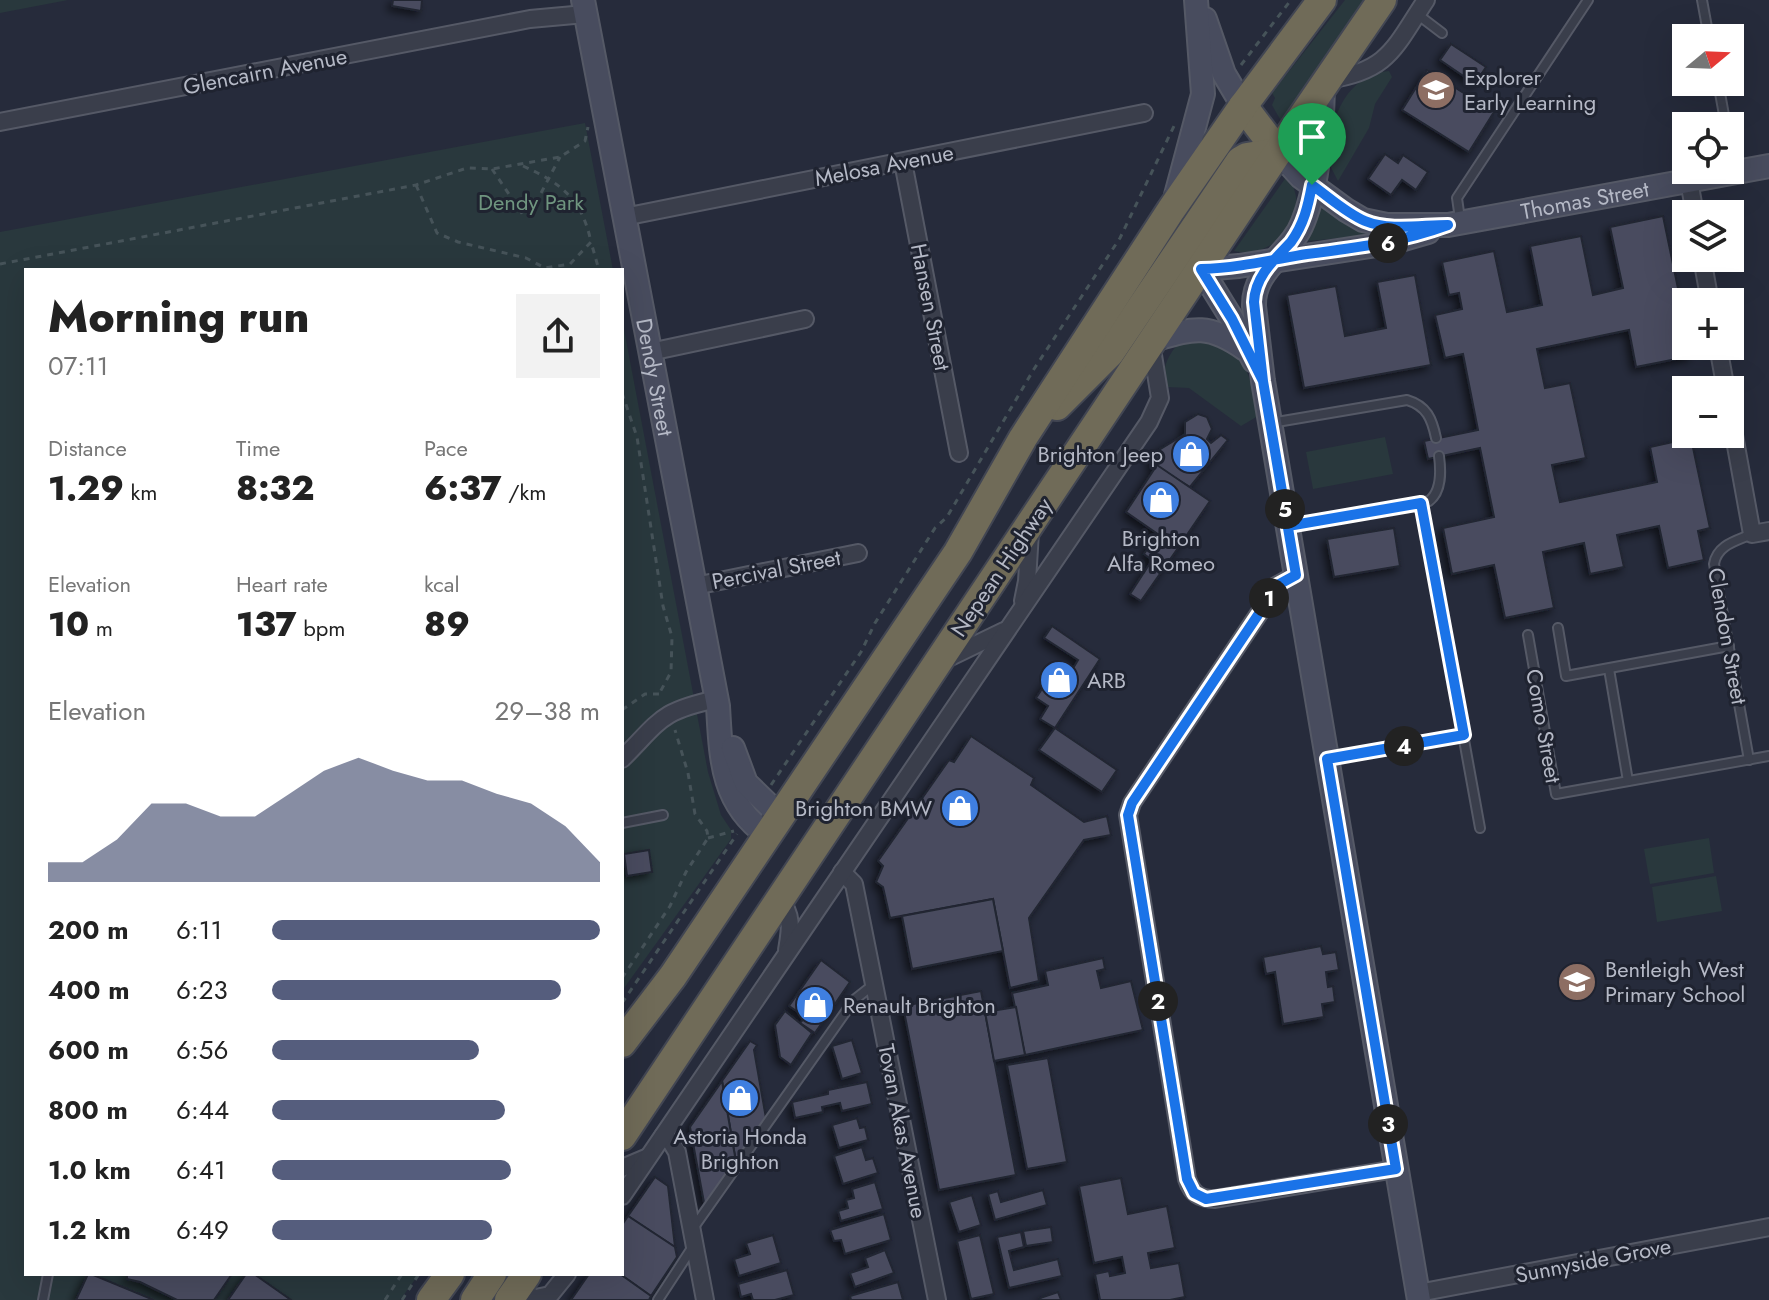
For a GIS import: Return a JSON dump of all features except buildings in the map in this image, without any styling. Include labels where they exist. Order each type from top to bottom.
[{"type":"highway","name":"Nepean Highway","points":[[624,1040],[673,976],[958,552],[1028,432],[1170,212],[1238,113],[1322,0]]},
{"type":"highway","name":"Nepean Highway","points":[[624,1133],[1030,523],[1144,336],[1201,269],[1382,0]]},
{"type":"highway","points":[[1238,113],[1278,152]]},
{"type":"highway","points":[[1028,432],[1098,367],[1144,336],[1185,241],[1241,160],[1278,152]]},
{"type":"highway","points":[[1170,212],[1201,269]]},
{"type":"highway","points":[[831,744],[850,754],[876,753]]},
{"type":"highway","points":[[774,826],[812,849]]},
{"type":"highway","points":[[716,911],[733,898],[750,892],[766,892],[779,900]]},
{"type":"highway","points":[[431,1300],[449,1276]]},
{"type":"highway","points":[[475,1300],[491,1276]]},
{"type":"street","points":[[1170,212],[1202,101],[1196,0],[1238,113]]},
{"type":"street","name":"Glencairn Avenue","points":[[0,122],[584,6]]},
{"type":"street","name":"Dendy Street","points":[[584,6],[718,702],[721,755],[731,794],[747,819],[774,826]]},
{"type":"street","points":[[1418,1296],[1263,381],[1254,298],[1259,281],[1302,226],[1312,185],[1325,84],[1359,75],[1378,65],[1389,56],[1421,7]]},
{"type":"street","points":[[1202,70],[1208,96],[1238,113]]},
{"type":"street","name":"Melosa Avenue","points":[[624,217],[1144,113]]},
{"type":"street","name":"Thomas Street","points":[[1278,152],[1312,185],[1370,223],[1454,224]]},
{"type":"street","name":"Hansen Street","points":[[903,162],[959,453]]},
{"type":"street","name":"Thomas Street","points":[[1744,171],[1769,166]]},
{"type":"street","name":"Thomas Street","points":[[1201,269],[1390,243],[1454,224],[1673,184]]},
{"type":"street","points":[[1201,269],[1250,352],[1263,381]]},
{"type":"street","points":[[650,352],[805,319]]},
{"type":"street","points":[[624,1193],[1154,412],[1160,398],[1144,336],[1205,329],[1225,336],[1250,352]]},
{"type":"street","points":[[1736,448],[1752,534],[1769,531]]},
{"type":"street","points":[[936,664],[987,641],[1016,618],[1027,581],[1030,523]]},
{"type":"street","name":"Percival Street","points":[[695,586],[858,553]]},
{"type":"street","points":[[1298,584],[1268,600],[1132,803],[1128,815],[1187,1179],[1190,1188],[1199,1197],[1215,1199],[1396,1169]]},
{"type":"street","points":[[624,757],[647,731],[670,712],[718,702]]},
{"type":"street","name":"Tovan Akas Avenue","points":[[842,872],[854,884],[937,1300]]},
{"type":"street","points":[[779,900],[788,910],[790,923],[785,957]]},
{"type":"street","points":[[663,1136],[677,1152],[705,1300]]},
{"type":"street","points":[[624,1167],[649,1156]]},
{"type":"street","name":"Sunnyside Grove","points":[[1418,1296],[1769,1227]]},
{"type":"street","points":[[515,1293],[536,1298],[550,1295],[565,1276]]},
{"type":"lane","points":[[1454,224],[1457,198],[1588,0]]},
{"type":"lane","points":[[1702,0],[1706,24]]},
{"type":"lane","points":[[1421,7],[1442,33]]},
{"type":"lane","points":[[1270,423],[1407,400],[1417,403],[1430,417],[1436,438]]},
{"type":"lane","points":[[1288,526],[1421,503],[1436,494],[1441,468],[1439,456]]},
{"type":"lane","points":[[1421,503],[1480,828]]},
{"type":"lane","name":"Clendon Street","points":[[1749,760],[1714,564],[1722,548],[1752,534]]},
{"type":"lane","points":[[1558,628],[1566,676],[1729,646]]},
{"type":"lane","name":"Como Street","points":[[1528,635],[1556,794],[1749,760]]},
{"type":"lane","points":[[1609,669],[1628,781]]},
{"type":"lane","points":[[1327,759],[1464,735]]},
{"type":"lane","points":[[1749,760],[1769,756]]},
{"type":"lane","points":[[624,823],[663,815]]},
{"type":"lane","points":[[658,1300],[694,1237],[854,1000],[874,985]]},
{"type":"lane","points":[[43,1300],[48,1276]]},
{"type":"path","points":[[1237,71],[1291,0]]},
{"type":"path","points":[[0,264],[416,185],[467,168],[522,166],[560,157],[585,141],[587,127],[605,119]]},
{"type":"path","points":[[777,776],[861,652],[875,623],[935,528],[947,517],[1034,369],[1105,262],[1130,218],[1176,121]]},
{"type":"path","points":[[492,169],[523,215],[540,195],[560,157]]},
{"type":"path","points":[[522,166],[549,177],[573,198],[586,219],[598,268]]},
{"type":"path","points":[[416,185],[437,233],[458,242],[526,258],[545,268],[570,264],[591,242]]},
{"type":"path","points":[[624,399],[637,437],[663,606],[672,637],[671,672],[659,694]]},
{"type":"path","points":[[624,709],[645,694],[659,694]]},
{"type":"path","points":[[624,975],[670,906],[686,872],[708,838],[707,831],[695,814],[688,773],[670,712],[659,694]]},
{"type":"path","points":[[624,1000],[735,833],[708,838]]},
{"type":"path","points":[[385,1300],[401,1276]]},
{"type":"path","points":[[402,1300],[418,1276]]},
{"type":"green space","points":[[0,0],[68,0],[0,13]]},
{"type":"green space","points":[[1345,0],[1364,0],[1281,121],[1272,105],[1275,98],[1272,93]]},
{"type":"green space","points":[[1389,71],[1392,77],[1375,104],[1369,128],[1338,181],[1326,158],[1332,129],[1343,102],[1361,81]]},
{"type":"green space","name":"Dendy Park","points":[[585,123],[613,268],[24,268],[24,1276],[418,1276],[400,1300],[0,1300],[0,232]]},
{"type":"green space","points":[[1287,176],[1294,190],[1296,205],[1286,231],[1264,249],[1234,251]]},
{"type":"green space","points":[[1321,202],[1365,230],[1364,236],[1308,241]]},
{"type":"green space","points":[[624,330],[708,772],[721,815],[731,830],[731,839],[624,988]]},
{"type":"green space","points":[[1197,336],[1224,346],[1238,357],[1250,381],[1258,416],[1241,426],[1189,388],[1167,387],[1164,370],[1171,353],[1180,343]]},
{"type":"green space","points":[[1385,437],[1393,474],[1313,489],[1306,452]]},
{"type":"green space","points":[[1709,838],[1714,873],[1650,884],[1644,849]]},
{"type":"green space","points":[[1716,876],[1722,911],[1657,922],[1652,887]]},
{"type":"place","name":"Explorer Early Learning","points":[[1436,90]]},
{"type":"place","name":"Brighton Jeep","points":[[1191,454]]},
{"type":"place","name":"Brighton Alfa Romeo","points":[[1161,500]]},
{"type":"place","name":"ARB","points":[[1059,680]]},
{"type":"place","name":"Brighton BMW","points":[[960,808]]},
{"type":"place","name":"Bentleigh West Primary School","points":[[1577,982]]},
{"type":"place","name":"Renault Brighton","points":[[815,1005]]},
{"type":"place","name":"Astoria Honda Brighton","points":[[740,1098]]},
{"type":"route","points":[[1312,185],[1302,226],[1291,242],[1274,260],[1263,275],[1255,290],[1254,302],[1259,356],[1263,381],[1296,575],[1274,587],[1132,803],[1128,815],[1187,1179],[1194,1193],[1206,1199],[1396,1169],[1327,759],[1464,735],[1421,503],[1288,526],[1263,381],[1232,319],[1201,269],[1239,266],[1274,260],[1307,254],[1390,243],[1448,225],[1370,223],[1312,185]]}]
